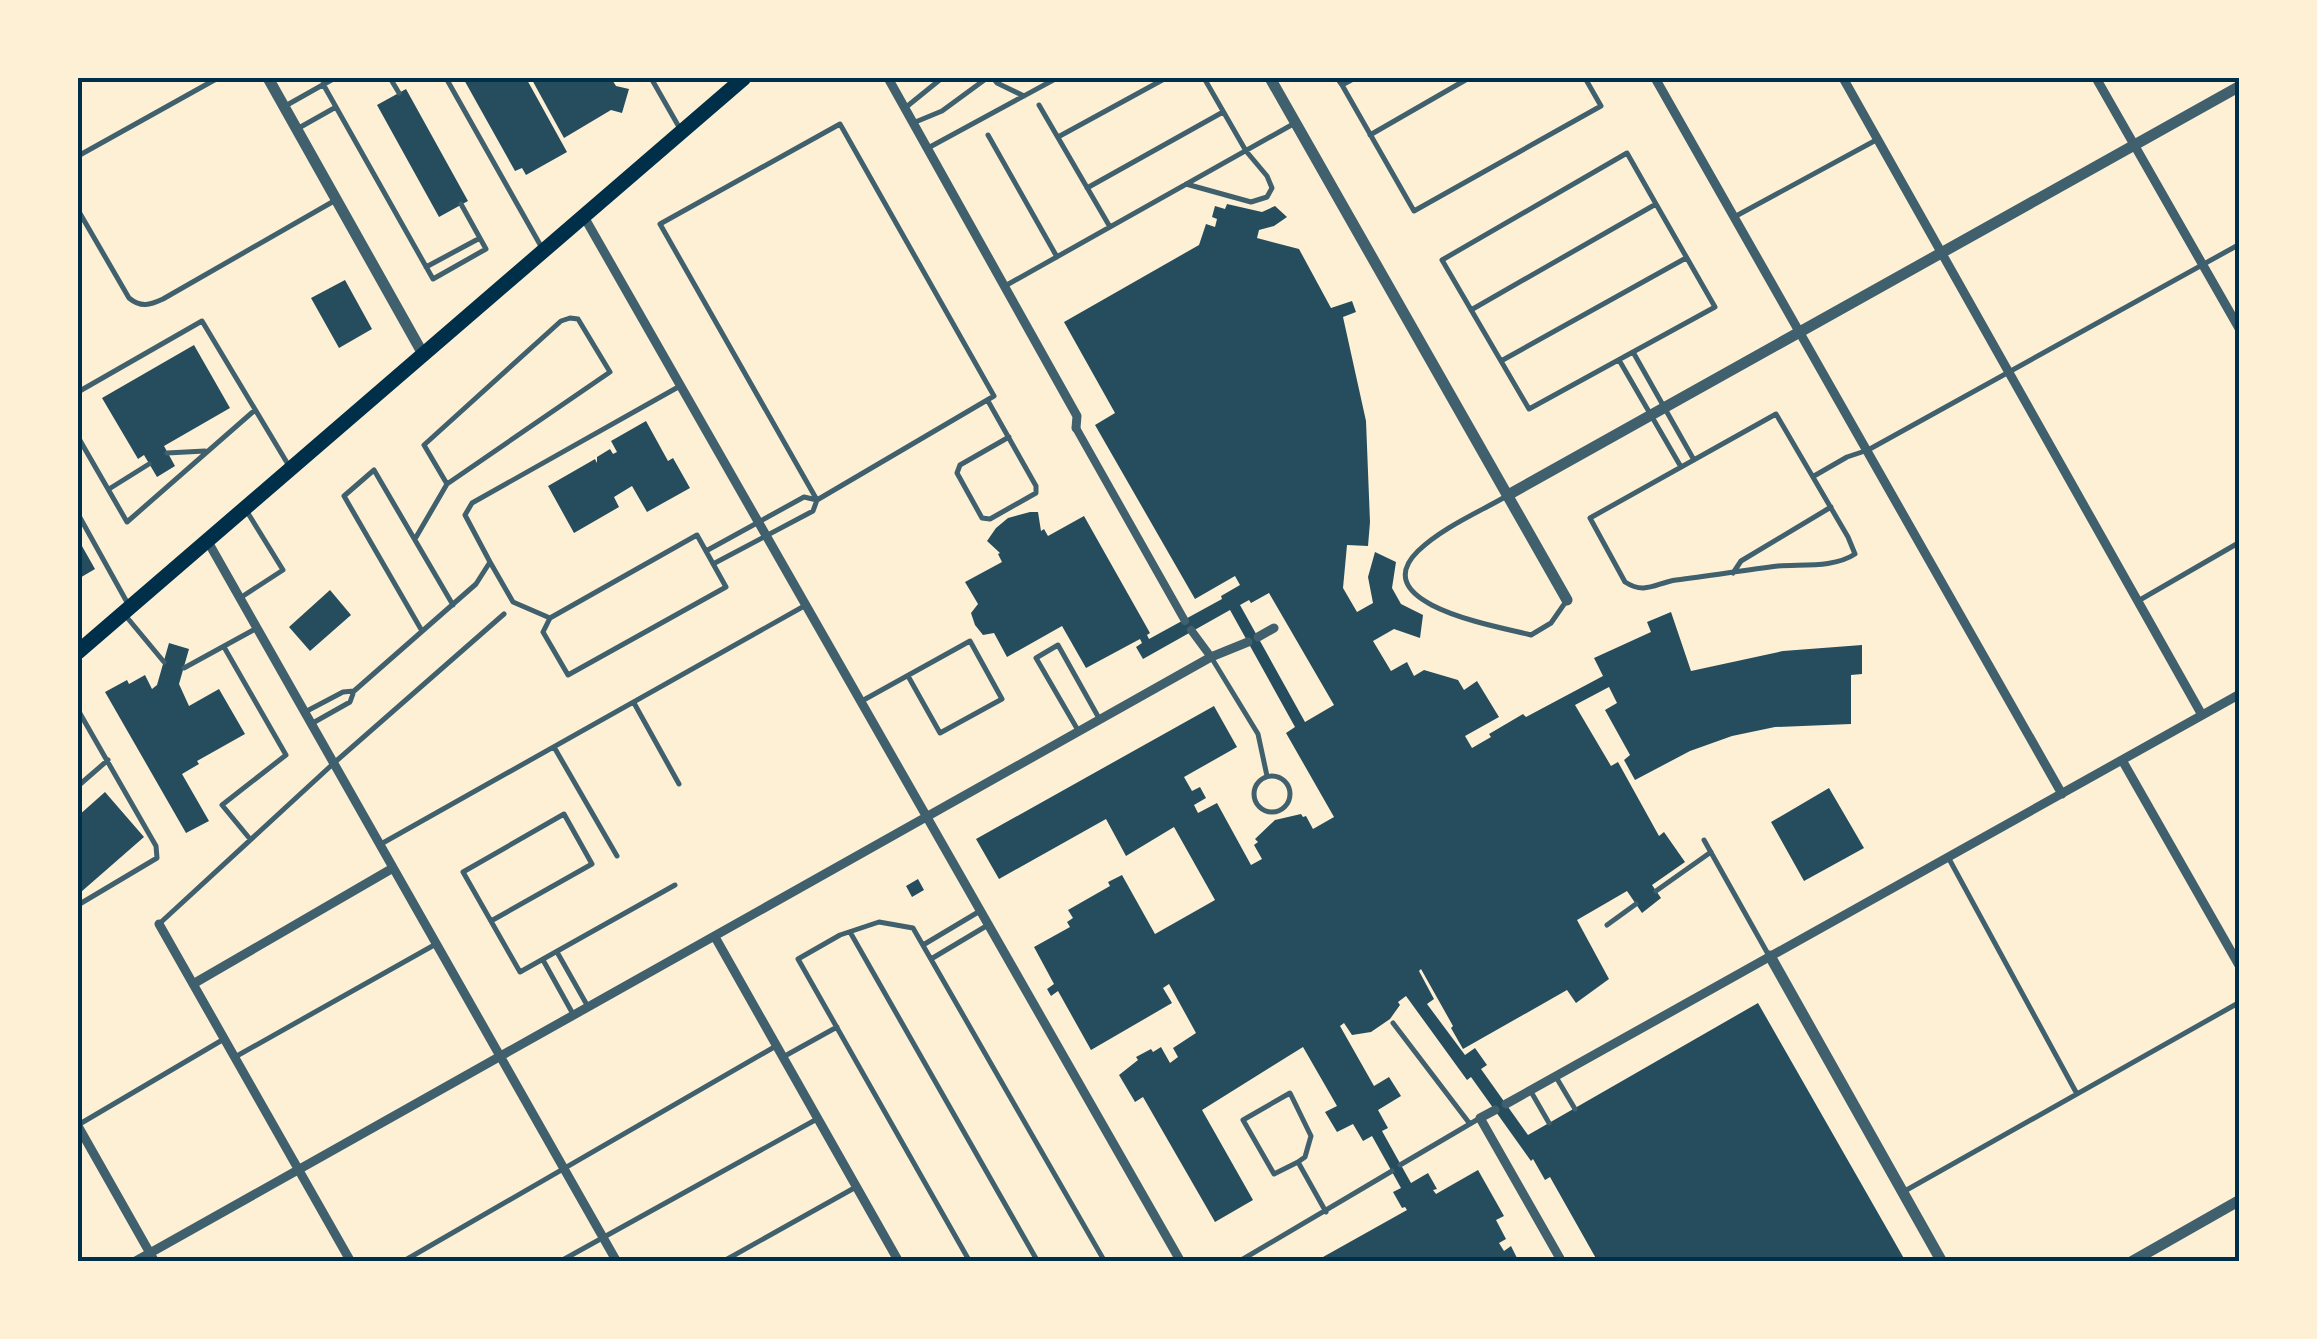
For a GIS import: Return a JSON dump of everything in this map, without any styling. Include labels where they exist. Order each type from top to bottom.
[{"type":"main road","points":[[78,652],[744,78]]},
{"type":"street","points":[[268,78],[423,354]]},
{"type":"street","points":[[888,78],[1077,416],[1076,428],[1185,621]]},
{"type":"street","points":[[1270,78],[1566,600]]},
{"type":"street","points":[[1655,78],[2062,794]]},
{"type":"street","points":[[1843,78],[2202,715]]},
{"type":"street","points":[[2096,78],[2240,330]]},
{"type":"street","points":[[1508,496],[2240,86]]},
{"type":"street","points":[[583,215],[1181,1262]]},
{"type":"street","points":[[207,540],[617,1262]]},
{"type":"street","points":[[134,1262],[152,1257],[299,1170],[1211,657],[1274,628]]},
{"type":"street","points":[[1190,630],[1211,657]]},
{"type":"street","points":[[1506,1104],[2240,694]]},
{"type":"street","points":[[2122,760],[2236,952],[2240,967]]},
{"type":"street","points":[[193,984],[393,868]]},
{"type":"street","points":[[160,924],[351,1262]]},
{"type":"street","points":[[715,937],[899,1262]]},
{"type":"street","points":[[1770,956],[1942,1262]]},
{"type":"street","points":[[1494,1110],[1475,1121],[1562,1262]]},
{"type":"street","points":[[78,1125],[152,1257]]},
{"type":"street","points":[[2131,1262],[2240,1200]]},
{"type":"lane","points":[[78,156],[218,78]]},
{"type":"lane","points":[[284,106],[335,78]]},
{"type":"lane","points":[[390,78],[398,93]]},
{"type":"lane","points":[[446,78],[543,250]]},
{"type":"lane","points":[[651,78],[681,132]]},
{"type":"lane","points":[[905,108],[942,78]]},
{"type":"lane","points":[[913,123],[942,111],[990,78],[1024,96]]},
{"type":"lane","points":[[928,148],[1056,78]]},
{"type":"lane","points":[[1058,138],[1166,78]]},
{"type":"lane","points":[[1186,184],[1251,202],[1265,199],[1271,191],[1270,182],[1246,151],[1204,78]]},
{"type":"lane","points":[[1337,78],[1414,212],[1601,106],[1585,78]]},
{"type":"lane","points":[[1342,85],[1355,78]]},
{"type":"lane","points":[[1370,135],[1469,78]]},
{"type":"lane","points":[[324,84],[433,279],[486,249],[461,204]]},
{"type":"lane","points":[[1039,105],[1110,227]]},
{"type":"lane","points":[[297,128],[336,107]]},
{"type":"lane","points":[[1087,188],[1223,112]]},
{"type":"lane","points":[[1005,286],[1295,123]]},
{"type":"lane","points":[[713,564],[813,511],[817,500],[994,396],[840,124],[660,224],[817,500]]},
{"type":"lane","points":[[988,135],[1057,257]]},
{"type":"lane","points":[[1734,217],[1878,139]]},
{"type":"lane","points":[[1626,153],[1686,257],[1715,306],[1529,410],[1442,260],[1626,153]]},
{"type":"lane","points":[[78,210],[123,289],[137,304],[163,300],[337,199]]},
{"type":"lane","points":[[1471,310],[1656,204]]},
{"type":"lane","points":[[426,267],[480,238]]},
{"type":"lane","points":[[1814,476],[2240,244]]},
{"type":"lane","points":[[1501,361],[1686,257]]},
{"type":"lane","points":[[415,539],[447,484],[610,372],[578,319],[562,322],[424,445],[447,484]]},
{"type":"lane","points":[[78,392],[202,321],[290,468]]},
{"type":"lane","points":[[1633,352],[1694,460]]},
{"type":"lane","points":[[1619,360],[1681,467]]},
{"type":"lane","points":[[550,618],[513,602],[465,515],[472,503],[680,386]]},
{"type":"lane","points":[[987,400],[1009,437],[1036,486],[1036,494],[990,519],[982,518],[957,472],[960,464],[1009,437]]},
{"type":"lane","points":[[78,437],[128,522],[255,410]]},
{"type":"lane","points":[[1776,414],[1855,554],[1844,562],[1671,581],[1650,590],[1634,588],[1620,575],[1590,518],[1694,460],[1776,414]]},
{"type":"lane","points":[[168,453],[208,451]]},
{"type":"lane","points":[[108,490],[149,464]]},
{"type":"lane","points":[[422,632],[344,496],[374,470],[452,605]]},
{"type":"lane","points":[[1508,496],[1434,538],[1414,555],[1407,572],[1414,593],[1438,610],[1531,635],[1551,624],[1566,600]]},
{"type":"lane","points":[[706,551],[804,497],[817,500]]},
{"type":"lane","points":[[1734,573],[1741,561],[1831,506]]},
{"type":"lane","points":[[240,598],[283,570],[244,508]]},
{"type":"lane","points":[[78,514],[126,610],[164,662]]},
{"type":"lane","points":[[697,535],[706,551],[726,587],[568,675],[543,632],[550,618],[697,535]]},
{"type":"lane","points":[[2138,601],[2240,542]]},
{"type":"lane","points":[[311,724],[350,702],[354,691],[476,584],[490,562]]},
{"type":"lane","points":[[380,845],[806,605]]},
{"type":"lane","points":[[160,924],[334,763],[504,614]]},
{"type":"lane","points":[[184,668],[257,628]]},
{"type":"lane","points":[[860,702],[970,642],[1002,699],[940,732],[908,676]]},
{"type":"lane","points":[[1079,732],[1036,658],[1058,646],[1100,720]]},
{"type":"lane","points":[[224,647],[286,754],[222,805],[250,839]]},
{"type":"lane","points":[[1211,657],[1258,734],[1267,776]]},
{"type":"lane","points":[[305,712],[343,692],[354,691]]},
{"type":"lane","points":[[634,703],[679,784]]},
{"type":"lane","points":[[78,710],[156,846],[157,858],[78,905]]},
{"type":"lane","points":[[78,725],[85,718]]},
{"type":"lane","points":[[554,747],[617,856]]},
{"type":"lane","points":[[78,786],[108,760]]},
{"type":"lane","points":[[1267,776],[1284,780],[1290,790],[1289,801],[1275,812],[1263,810],[1254,800],[1254,788],[1267,776]]},
{"type":"lane","points":[[491,921],[592,864],[564,814],[463,872],[520,972],[675,885]]},
{"type":"lane","points":[[1704,840],[1770,956]]},
{"type":"lane","points":[[1656,890],[1711,852]]},
{"type":"lane","points":[[1948,858],[2078,1094]]},
{"type":"lane","points":[[1606,925],[1636,904]]},
{"type":"lane","points":[[923,944],[980,911]]},
{"type":"lane","points":[[970,1262],[798,959],[879,922],[913,928],[1105,1262]]},
{"type":"lane","points":[[931,959],[988,925]]},
{"type":"lane","points":[[850,932],[1038,1262]]},
{"type":"lane","points":[[235,1057],[436,944]]},
{"type":"lane","points":[[557,952],[588,1008]]},
{"type":"lane","points":[[543,960],[574,1016]]},
{"type":"lane","points":[[1903,1192],[2240,1002]]},
{"type":"lane","points":[[1393,1023],[1475,1121],[1400,1164]]},
{"type":"lane","points":[[782,1057],[837,1027]]},
{"type":"lane","points":[[78,1125],[224,1039]]},
{"type":"lane","points":[[402,1262],[776,1046]]},
{"type":"lane","points":[[1556,1076],[1575,1109]]},
{"type":"lane","points":[[1530,1090],[1549,1123]]},
{"type":"lane","points":[[1290,1093],[1311,1136],[1305,1158],[1298,1162],[1274,1174],[1243,1120],[1290,1093]]},
{"type":"lane","points":[[558,1262],[817,1119]]},
{"type":"lane","points":[[1298,1162],[1326,1212]]},
{"type":"lane","points":[[1238,1262],[1392,1171]]},
{"type":"lane","points":[[722,1262],[856,1188]]},
{"type":"building","points":[[463,78],[526,78],[567,152],[526,175],[522,168],[515,171]]},
{"type":"building","points":[[531,78],[611,78],[616,86],[629,89],[622,113],[611,110],[564,138]]},
{"type":"building","points":[[406,89],[468,201],[439,217],[377,105]]},
{"type":"building","points":[[1227,204],[1262,212],[1275,206],[1287,217],[1259,230],[1257,238],[1299,249],[1331,308],[1352,301],[1356,312],[1343,317],[1366,421],[1370,522],[1368,546],[1347,545],[1343,588],[1357,612],[1373,603],[1368,577],[1375,552],[1396,562],[1392,588],[1401,604],[1423,615],[1420,638],[1394,629],[1373,641],[1391,671],[1407,662],[1414,676],[1424,670],[1458,680],[1464,690],[1477,681],[1499,717],[1465,736],[1472,748],[1523,714],[1526,717],[1603,676],[1594,658],[1651,632],[1647,622],[1671,612],[1691,671],[1783,651],[1862,645],[1862,674],[1851,675],[1851,724],[1775,727],[1732,736],[1690,751],[1635,780],[1624,760],[1630,755],[1605,710],[1617,703],[1609,687],[1575,705],[1611,766],[1618,762],[1659,836],[1664,832],[1685,862],[1652,885],[1661,898],[1642,913],[1627,891],[1577,920],[1609,979],[1576,1003],[1567,990],[1463,1049],[1419,971],[1434,999],[1427,1004],[1465,1055],[1475,1048],[1487,1065],[1481,1069],[1528,1135],[1758,1003],[1906,1262],[1598,1262],[1550,1177],[1545,1180],[1533,1159],[1471,1077],[1467,1080],[1406,996],[1398,1002],[1400,1005],[1390,1019],[1371,1032],[1352,1035],[1344,1023],[1340,1026],[1374,1086],[1389,1077],[1401,1096],[1378,1110],[1388,1128],[1382,1131],[1411,1183],[1428,1173],[1436,1194],[1478,1170],[1504,1216],[1496,1220],[1506,1239],[1499,1243],[1504,1251],[1511,1246],[1519,1262],[1326,1262],[1323,1257],[1407,1210],[1393,1192],[1401,1188],[1372,1136],[1363,1141],[1353,1124],[1337,1132],[1325,1112],[1337,1106],[1303,1047],[1202,1110],[1253,1200],[1215,1222],[1143,1097],[1135,1102],[1119,1075],[1138,1060],[1136,1057],[1151,1049],[1153,1052],[1161,1047],[1170,1063],[1178,1057],[1173,1048],[1196,1033],[1169,984],[1163,988],[1172,1003],[1091,1050],[1058,991],[1051,996],[1047,989],[1054,984],[1034,947],[1070,927],[1067,922],[1073,918],[1068,910],[1110,886],[1108,882],[1122,875],[1155,934],[1215,900],[1174,827],[1126,856],[1106,819],[999,879],[976,839],[1214,706],[1237,747],[1184,777],[1192,791],[1200,787],[1206,798],[1194,805],[1198,813],[1217,803],[1251,865],[1262,859],[1255,839],[1275,820],[1301,814],[1313,829],[1334,817],[1286,733],[1295,727],[1230,610],[1143,659],[1136,647],[1142,643],[1140,639],[1086,668],[1062,626],[1007,657],[994,633],[983,635],[975,625],[971,613],[978,604],[965,582],[1002,562],[1000,553],[987,541],[996,528],[1008,518],[1038,512],[1041,531],[1044,529],[1048,536],[1084,516],[1150,633],[1149,639],[1240,585],[1235,576],[1195,599],[1095,425],[1115,413],[1064,322],[1199,245],[1206,224],[1215,227],[1215,206],[1225,209]],"holes":[[[1269,593],[1334,705],[1305,722],[1240,605]]]},
{"type":"building","points":[[345,280],[372,329],[339,348],[311,298]]},
{"type":"building","points":[[194,345],[230,408],[164,446],[175,466],[157,477],[144,455],[138,459],[102,398]]},
{"type":"building","points":[[646,421],[668,461],[673,458],[690,488],[647,512],[632,486],[614,497],[619,507],[574,533],[548,486],[595,459],[597,463],[597,457],[610,449],[613,454],[617,452],[611,441]]},
{"type":"building","points":[[78,539],[95,569],[78,579]]},
{"type":"building","points":[[330,590],[351,615],[310,651],[289,627]]},
{"type":"building","points":[[169,643],[189,649],[179,684],[189,706],[219,689],[245,734],[182,774],[209,821],[186,833],[105,692],[145,675],[152,689],[157,685]]},
{"type":"building","points":[[1829,788],[1864,848],[1804,881],[1771,822]]},
{"type":"building","points":[[105,792],[144,837],[81,892],[78,816]]},
{"type":"building","points":[[918,879],[924,890],[912,897],[906,886]]}]
